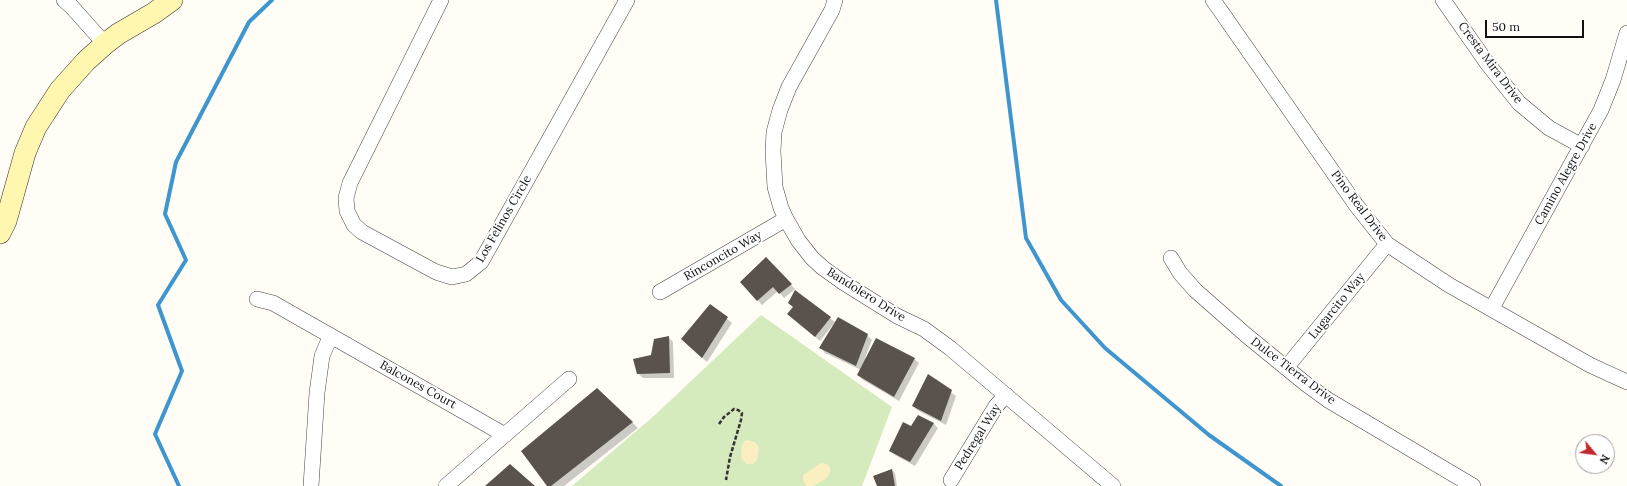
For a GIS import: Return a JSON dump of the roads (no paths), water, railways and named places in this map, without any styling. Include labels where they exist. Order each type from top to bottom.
[{"type":"street","points":[[64,0],[105,44]]},
{"type":"street","points":[[0,233],[6,221],[24,153],[36,127],[60,90],[86,61],[105,44],[118,34],[154,13],[172,0]]},
{"type":"street","name":"Los Felinos Circle","points":[[441,0],[350,183],[346,198],[347,211],[354,225],[362,232],[436,272],[452,277],[466,274],[481,262],[627,0]]},
{"type":"street","name":"Pino Real Drive","points":[[1213,0],[1356,205],[1387,244],[1449,285],[1492,308],[1590,365],[1627,382]]},
{"type":"street","name":"Cresta Mira Drive","points":[[1443,0],[1487,63],[1519,103],[1549,128],[1582,146]]},
{"type":"street","name":"Bandolero Drive","points":[[836,3],[789,87],[780,110],[774,132],[773,157],[775,187],[781,208],[798,240],[812,258],[844,283],[897,316],[924,329],[965,359],[1113,486]]},
{"type":"street","name":"Camino Alegre Drive","points":[[1492,308],[1601,110],[1613,80],[1627,33]]},
{"type":"street","name":"Rinconcito Way","points":[[660,292],[786,219]]},
{"type":"street","name":"Lugarcito Way","points":[[1286,368],[1387,244]]},
{"type":"street","name":"Dulce Tierra Drive","points":[[1172,258],[1180,273],[1195,290],[1246,335],[1328,400],[1473,486]]},
{"type":"street","name":"Balcones Court","points":[[257,299],[273,303],[330,337],[505,435]]},
{"type":"street","points":[[311,486],[317,393],[322,356],[330,337]]},
{"type":"street","points":[[446,486],[569,379]]},
{"type":"street","name":"Pedregal Way","points":[[951,480],[996,406],[1006,394]]},
{"type":"waterway","points":[[179,486],[155,434],[182,371],[158,305],[186,260],[165,214],[176,162],[249,22],[272,0]]},
{"type":"waterway","points":[[996,0],[1026,238],[1061,300],[1105,348],[1209,435],[1281,486]]}]
